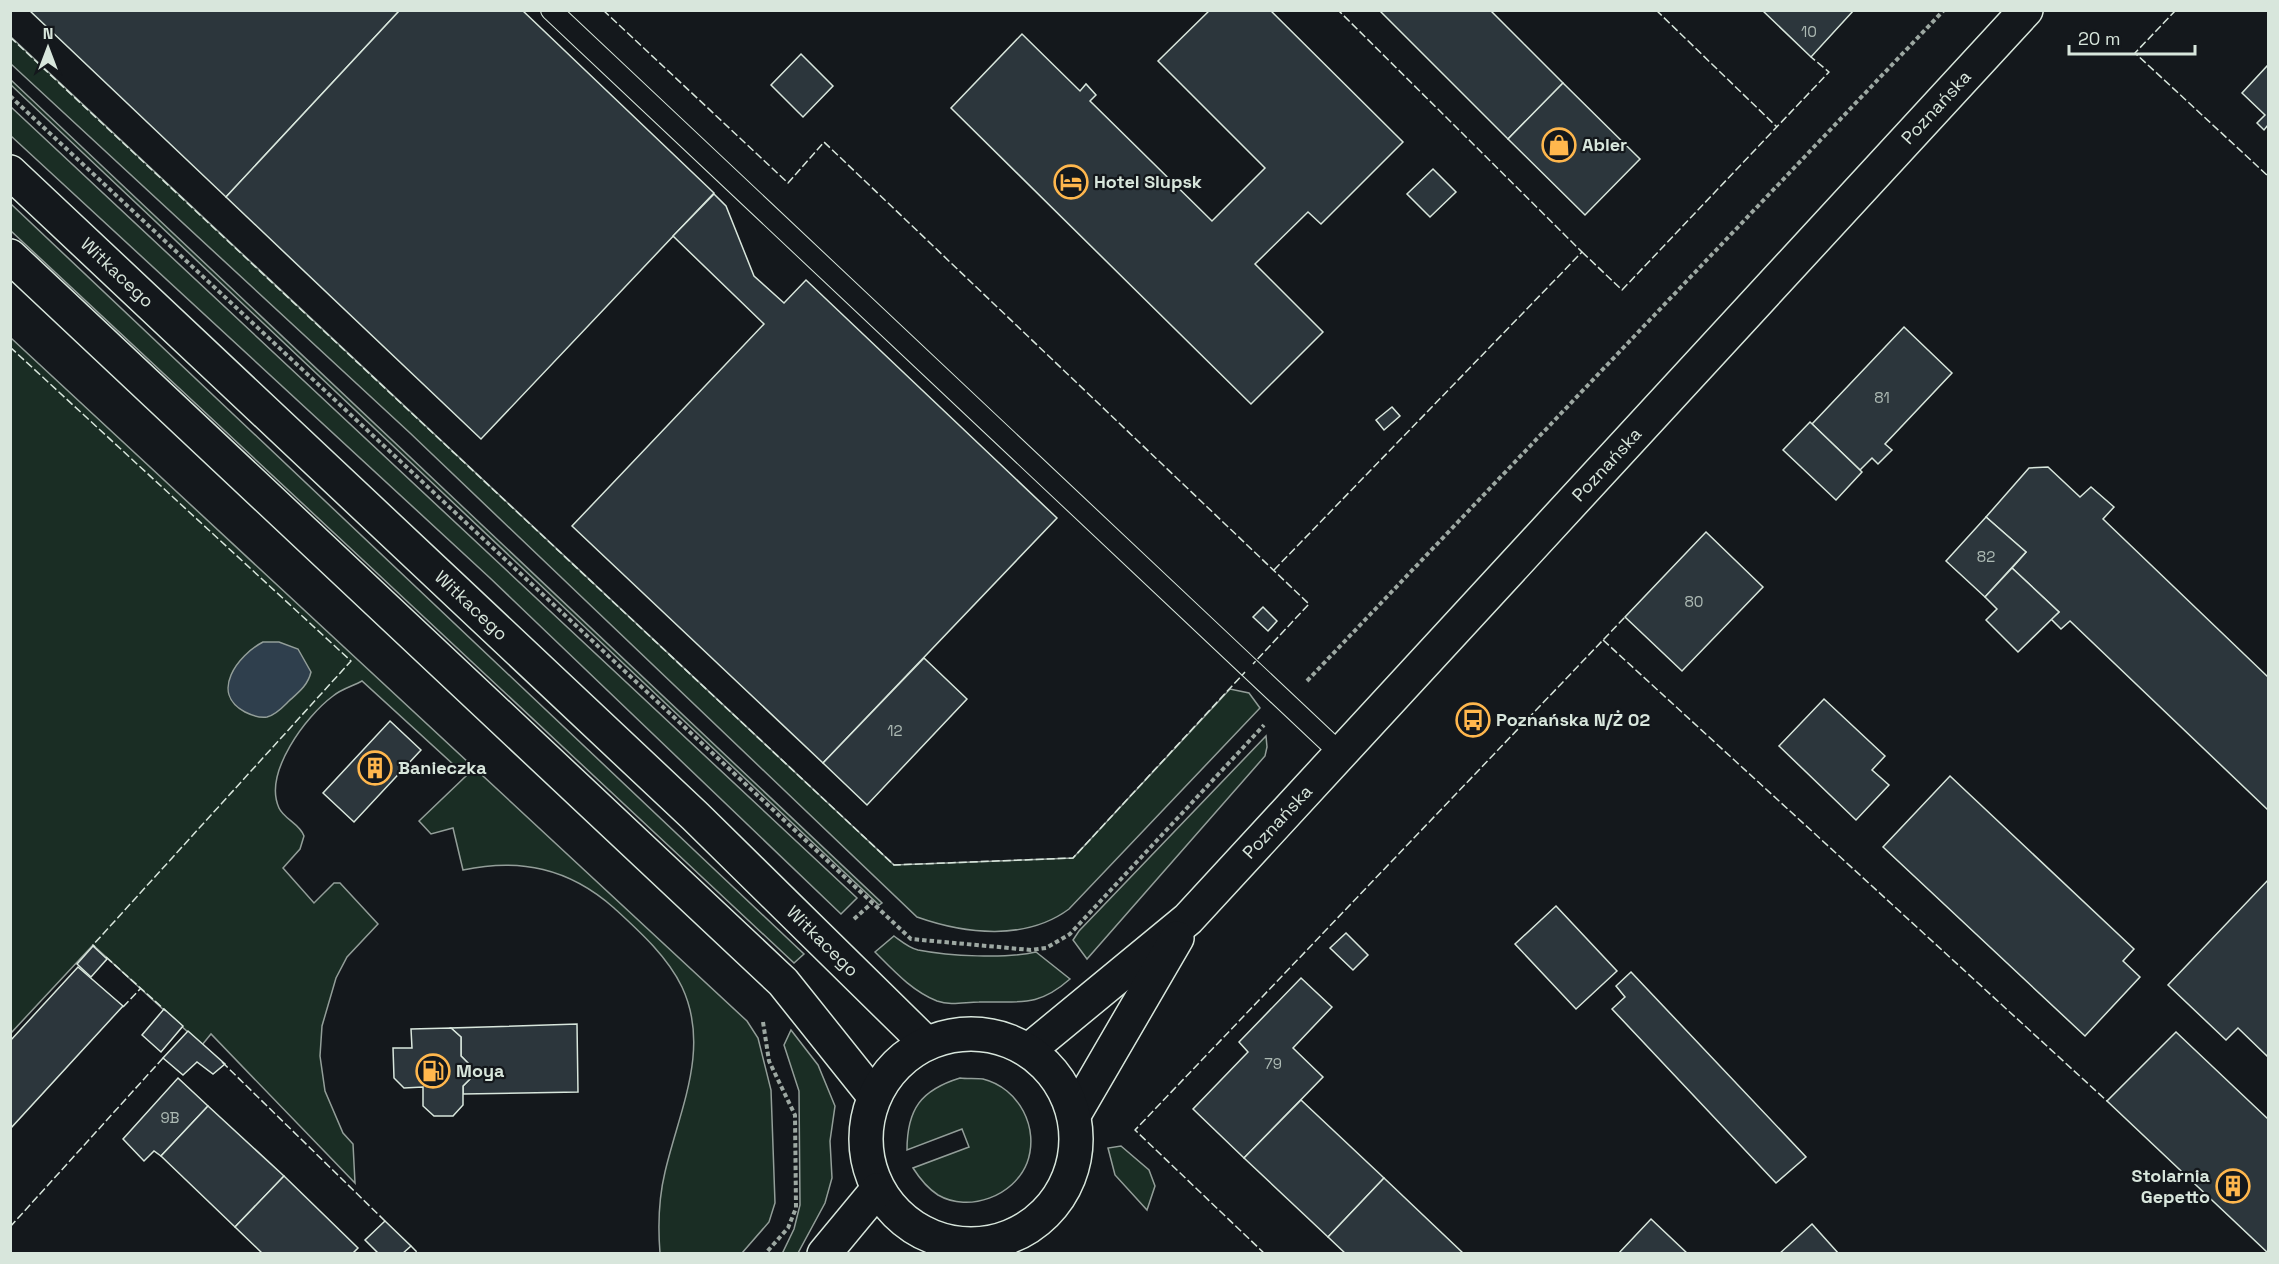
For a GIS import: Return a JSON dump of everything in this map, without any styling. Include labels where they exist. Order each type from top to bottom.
[{"type":"main road","name":"Poznańska","points":[[1029,1050],[1188,919],[2026,10]]},
{"type":"main road","name":"Witkacego","points":[[10,172],[695,816],[926,1043]]},
{"type":"main road","points":[[10,256],[783,982],[874,1096]]},
{"type":"main road","name":"Poznańska","points":[[1074,1115],[1188,919]]},
{"type":"main road","points":[[960,1034],[996,1036],[1029,1050],[1049,1068],[1064,1090],[1074,1115],[1077,1138],[1074,1161],[1067,1184],[1050,1210],[1025,1230],[993,1243],[917,1245],[878,1190],[867,1159],[866,1127],[874,1096],[896,1065],[926,1043],[960,1034]]},
{"type":"main road","points":[[824,1254],[878,1190]]},
{"type":"lane","points":[[551,10],[1341,753]]},
{"type":"path","points":[[1304,683],[1944,10]]},
{"type":"path","points":[[10,96],[911,939],[920,942],[1032,950],[1052,945],[1070,934],[1264,725]]},
{"type":"path","points":[[848,924],[872,903]]},
{"type":"path","points":[[765,1254],[788,1228],[796,1208],[795,1115],[776,1076]]},
{"type":"green space","points":[[11,37],[894,865],[1073,858],[1230,689],[1249,693],[1260,708],[1069,909],[1034,926],[1015,930],[975,930],[917,917],[410,433],[11,64]]},
{"type":"green space","points":[[11,80],[882,903],[879,905],[11,85]]},
{"type":"green space","points":[[11,107],[857,898],[841,914],[490,578],[11,136]]},
{"type":"green space","points":[[11,204],[804,954],[794,963],[11,231]]},
{"type":"green space","points":[[11,338],[747,1021],[758,1038],[771,1090],[775,1203],[769,1222],[742,1253],[660,1253],[659,1233],[663,1182],[690,1080],[694,1033],[690,1010],[682,987],[669,965],[652,944],[614,908],[597,894],[561,875],[524,866],[504,865],[463,870],[453,828],[431,834],[419,821],[466,776],[362,681],[333,696],[322,705],[300,731],[282,762],[276,794],[281,812],[299,828],[304,836],[300,849],[283,868],[314,903],[334,883],[340,883],[378,924],[347,957],[336,978],[322,1026],[320,1056],[325,1091],[343,1133],[353,1144],[355,1183],[211,1034],[202,1045],[93,945],[11,1033]]},
{"type":"green space","points":[[1266,736],[1265,756],[1087,959],[1073,940],[1079,931]]},
{"type":"green space","points":[[894,936],[915,949],[945,954],[994,956],[1036,952],[1070,979],[1048,995],[1028,1001],[953,1004],[937,1001],[911,986],[875,952]]},
{"type":"green space","points":[[791,1030],[818,1065],[835,1106],[830,1141],[832,1178],[825,1203],[798,1253],[782,1254],[794,1229],[800,1205],[799,1091],[784,1045]]},
{"type":"green space","points":[[960,1078],[983,1079],[1007,1091],[1023,1111],[1031,1136],[1027,1163],[1021,1175],[1012,1184],[989,1198],[963,1202],[938,1195],[924,1183],[913,1168],[969,1147],[962,1129],[907,1150],[910,1123],[919,1103],[935,1089]]},
{"type":"green space","points":[[1121,1146],[1149,1170],[1155,1186],[1147,1210],[1115,1175],[1108,1148]]},
{"type":"water","points":[[263,642],[279,642],[298,649],[311,672],[308,681],[300,691],[276,713],[264,717],[247,713],[234,704],[229,695],[228,685],[237,665]]},
{"type":"building","points":[[29,10],[400,10],[226,197]]},
{"type":"building","points":[[400,10],[522,10],[714,193],[481,439],[226,197]]},
{"type":"building","points":[[1210,10],[1270,10],[1403,142],[1321,224],[1308,212],[1255,264],[1323,332],[1251,404],[951,108],[1022,34],[1080,91],[1086,84],[1096,95],[1090,101],[1212,221],[1265,168],[1158,61]]},
{"type":"building","points":[[1379,10],[1490,10],[1563,83],[1508,139]]},
{"type":"building","points":[[1762,10],[1854,10],[1811,57]]},
{"type":"building","points":[[801,54],[833,86],[803,117],[771,85]]},
{"type":"building","points":[[2268,65],[2268,125],[2264,130],[2257,123],[2265,115],[2242,93]]},
{"type":"building","points":[[1563,83],[1640,159],[1585,215],[1508,139]]},
{"type":"building","points":[[1433,169],[1456,192],[1430,217],[1407,194]]},
{"type":"building","points":[[714,194],[726,206],[754,276],[784,303],[806,280],[1057,518],[823,763],[572,526],[764,324],[673,236]]},
{"type":"building","points":[[1904,327],[1952,373],[1885,444],[1892,450],[1878,464],[1872,458],[1860,470],[1812,424]]},
{"type":"building","points":[[1392,407],[1400,416],[1384,430],[1376,420]]},
{"type":"building","points":[[1810,422],[1862,472],[1836,500],[1783,450]]},
{"type":"building","points":[[2048,467],[2080,497],[2091,487],[2114,507],[2103,519],[2268,677],[2268,810],[2070,621],[2061,629],[2051,619],[2059,612],[2012,568],[2026,552],[1986,517],[2029,468]]},
{"type":"building","points":[[1986,517],[2026,552],[1985,597],[1946,561]]},
{"type":"building","points":[[1706,532],[1763,587],[1682,671],[1625,617]]},
{"type":"building","points":[[2012,568],[2059,612],[2018,652],[1986,620],[1997,609],[1985,597]]},
{"type":"building","points":[[1263,607],[1277,621],[1268,631],[1253,617]]},
{"type":"building","points":[[924,658],[967,699],[867,805],[823,763]]},
{"type":"building","points":[[1824,699],[1885,756],[1872,770],[1889,785],[1856,820],[1779,746]]},
{"type":"building","name":"Banieczka","points":[[390,721],[421,750],[354,822],[323,793]]},
{"type":"building","points":[[1950,776],[2134,949],[2123,961],[2140,977],[2085,1036],[1883,847]]},
{"type":"building","points":[[2268,880],[2267,1056],[2238,1028],[2226,1040],[2168,985]]},
{"type":"building","points":[[1556,906],[1617,971],[1576,1009],[1515,944]]},
{"type":"building","points":[[1346,933],[1368,955],[1353,970],[1330,948]]},
{"type":"building","points":[[93,946],[107,959],[91,977],[77,964]]},
{"type":"building","points":[[78,967],[123,1006],[10,1129],[10,1041]]},
{"type":"building","points":[[1631,972],[1806,1157],[1776,1183],[1612,1009],[1625,997],[1616,986]]},
{"type":"building","points":[[1301,978],[1332,1007],[1293,1048],[1323,1077],[1244,1158],[1193,1109],[1248,1052],[1239,1042]]},
{"type":"building","points":[[164,1009],[183,1026],[161,1052],[142,1035]]},
{"type":"building","points":[[577,1024],[578,1092],[463,1094],[463,1086],[472,1077],[471,1066],[461,1056],[461,1037],[451,1028]]},
{"type":"building","name":"Moya","points":[[451,1028],[461,1037],[461,1056],[471,1066],[472,1077],[463,1086],[463,1105],[453,1116],[434,1116],[423,1106],[423,1087],[404,1088],[394,1078],[393,1048],[412,1048],[411,1029]]},
{"type":"building","points":[[188,1031],[225,1064],[213,1074],[197,1062],[183,1075],[163,1058]]},
{"type":"building","name":"Stolarnia Gepetto","points":[[2176,1032],[2268,1119],[2268,1253],[2107,1101]]},
{"type":"building","points":[[178,1078],[208,1106],[161,1156],[154,1151],[144,1161],[123,1139]]},
{"type":"building","points":[[1301,1100],[1384,1178],[1328,1237],[1244,1158]]},
{"type":"building","points":[[208,1106],[284,1176],[235,1227],[161,1156]]},
{"type":"building","points":[[284,1176],[358,1248],[352,1254],[263,1254],[235,1227]]},
{"type":"building","points":[[1384,1178],[1464,1254],[1346,1254],[1328,1237]]},
{"type":"building","points":[[1651,1219],[1688,1254],[1618,1254]]},
{"type":"building","points":[[385,1221],[411,1246],[402,1254],[379,1254],[365,1240]]},
{"type":"building","points":[[1812,1224],[1839,1254],[1779,1254]]},
{"type":"fence","points":[[603,10],[788,183],[824,142],[1309,604],[1253,664]]},
{"type":"fence","points":[[1274,570],[1582,252],[1338,10]]},
{"type":"fence","points":[[1656,10],[1777,127]]},
{"type":"fence","points":[[2176,10],[2135,53],[2268,176]]},
{"type":"fence","points":[[10,37],[894,865],[1073,858],[1245,672]]},
{"type":"fence","points":[[1582,252],[1622,290],[1829,72],[1811,57]]},
{"type":"fence","points":[[10,347],[351,661],[93,945],[95,947]]},
{"type":"fence","points":[[1265,1254],[1135,1130],[1625,617]]},
{"type":"fence","points":[[1603,640],[2107,1101]]},
{"type":"fence","points":[[106,957],[166,1011]]},
{"type":"fence","points":[[123,1007],[141,988]]},
{"type":"fence","points":[[10,1227],[163,1058]]},
{"type":"fence","points":[[222,1062],[385,1221]]},
{"type":"fence","points":[[411,1246],[419,1254]]},
{"type":"place","name":"Abler","points":[[1559,145]]},
{"type":"place","name":"Hotel Slupsk","points":[[1071,182]]},
{"type":"place","name":"Poznańska N/Ż 02","points":[[1473,720]]},
{"type":"place","name":"Banieczka","points":[[375,768]]},
{"type":"place","name":"Moya","points":[[433,1071]]},
{"type":"place","name":"Stolarnia Gepetto","points":[[2233,1186]]}]
